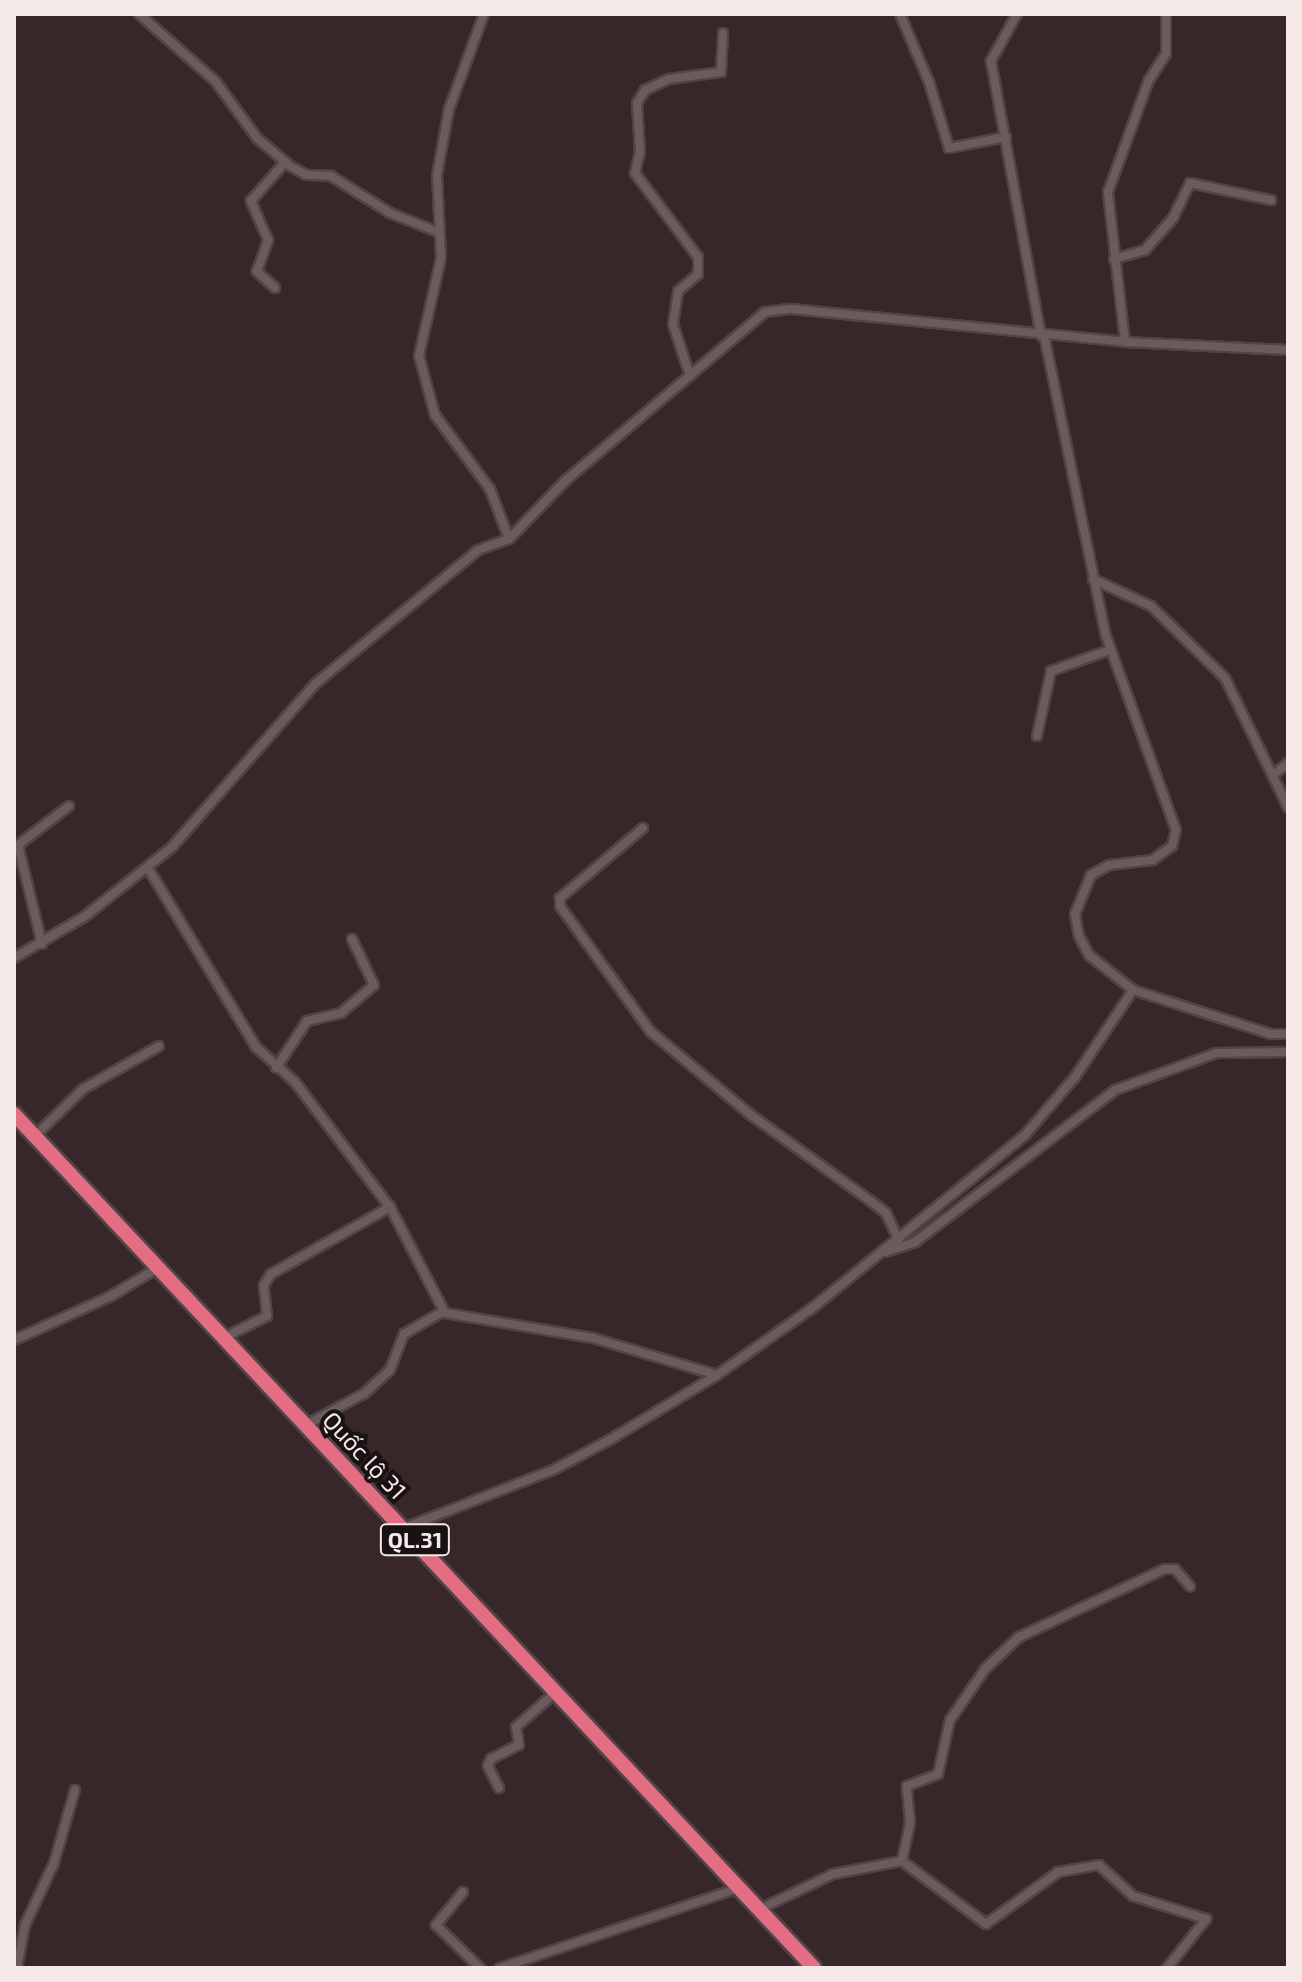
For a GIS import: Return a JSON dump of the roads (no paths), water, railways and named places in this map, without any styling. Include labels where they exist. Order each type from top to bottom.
[{"type":"highway","name":"Quốc lộ 31","points":[[14,1114],[814,1968]]},
{"type":"street","points":[[139,14],[216,82],[257,138],[285,162],[307,175],[336,178],[390,213],[438,232]]},
{"type":"street","points":[[484,14],[449,109],[437,175],[439,268],[419,356],[422,381],[439,422],[494,496],[509,539]]},
{"type":"street","points":[[900,14],[929,82],[949,148],[1006,137]]},
{"type":"street","points":[[1017,14],[991,55],[1042,335],[1109,650],[1176,830],[1172,846],[1160,856],[1103,867],[1080,893],[1076,924],[1083,947],[1133,990],[1271,1034],[1288,1034]]},
{"type":"street","points":[[1125,342],[1126,315],[1114,259],[1108,192],[1149,80],[1166,54],[1166,14]]},
{"type":"street","points":[[690,376],[673,324],[678,291],[698,274],[698,257],[635,173],[640,152],[637,103],[645,90],[669,79],[721,72],[723,33]]},
{"type":"street","points":[[275,288],[257,271],[268,240],[251,201],[285,162]]},
{"type":"street","points":[[1114,259],[1149,245],[1173,218],[1190,183],[1271,200]]},
{"type":"street","points":[[14,958],[42,944],[148,868],[194,825],[315,684],[478,550],[509,539],[565,481],[765,312],[782,309],[1125,342],[1288,350]]},
{"type":"street","points":[[1093,579],[1145,602],[1205,655],[1232,688],[1288,807]]},
{"type":"street","points":[[1037,736],[1051,671],[1109,650]]},
{"type":"street","points":[[1273,775],[1288,763]]},
{"type":"street","points":[[42,944],[18,845],[69,806]]},
{"type":"street","points":[[643,828],[560,898],[560,906],[651,1032],[751,1115],[886,1213],[898,1239]]},
{"type":"street","points":[[148,868],[237,1018],[276,1068],[295,1082],[390,1207],[444,1311],[460,1319],[593,1338],[717,1375]]},
{"type":"street","points":[[276,1068],[307,1021],[341,1013],[374,985],[352,939]]},
{"type":"street","points":[[404,1528],[553,1470],[717,1375],[884,1252],[1025,1135],[1075,1077],[1133,990]]},
{"type":"street","points":[[35,1136],[83,1089],[159,1046]]},
{"type":"street","points":[[884,1252],[915,1242],[1111,1092],[1216,1053],[1288,1052]]},
{"type":"street","points":[[223,1338],[267,1316],[264,1285],[271,1274],[390,1207]]},
{"type":"street","points":[[14,1340],[103,1300],[156,1269]]},
{"type":"street","points":[[306,1425],[373,1386],[390,1370],[404,1334],[444,1311]]},
{"type":"street","points":[[902,1861],[910,1823],[907,1786],[941,1770],[950,1720],[998,1656],[1040,1622],[1144,1577],[1175,1569],[1190,1586]]},
{"type":"street","points":[[499,1788],[488,1766],[491,1759],[519,1745],[516,1727],[557,1691]]},
{"type":"street","points":[[17,1968],[25,1925],[54,1863],[75,1790]]},
{"type":"street","points":[[760,1909],[833,1874],[902,1861],[986,1924],[1058,1872],[1099,1865],[1133,1896],[1206,1919],[1167,1968]]},
{"type":"street","points":[[500,1968],[739,1888]]},
{"type":"street","points":[[463,1892],[436,1925],[480,1968]]}]
